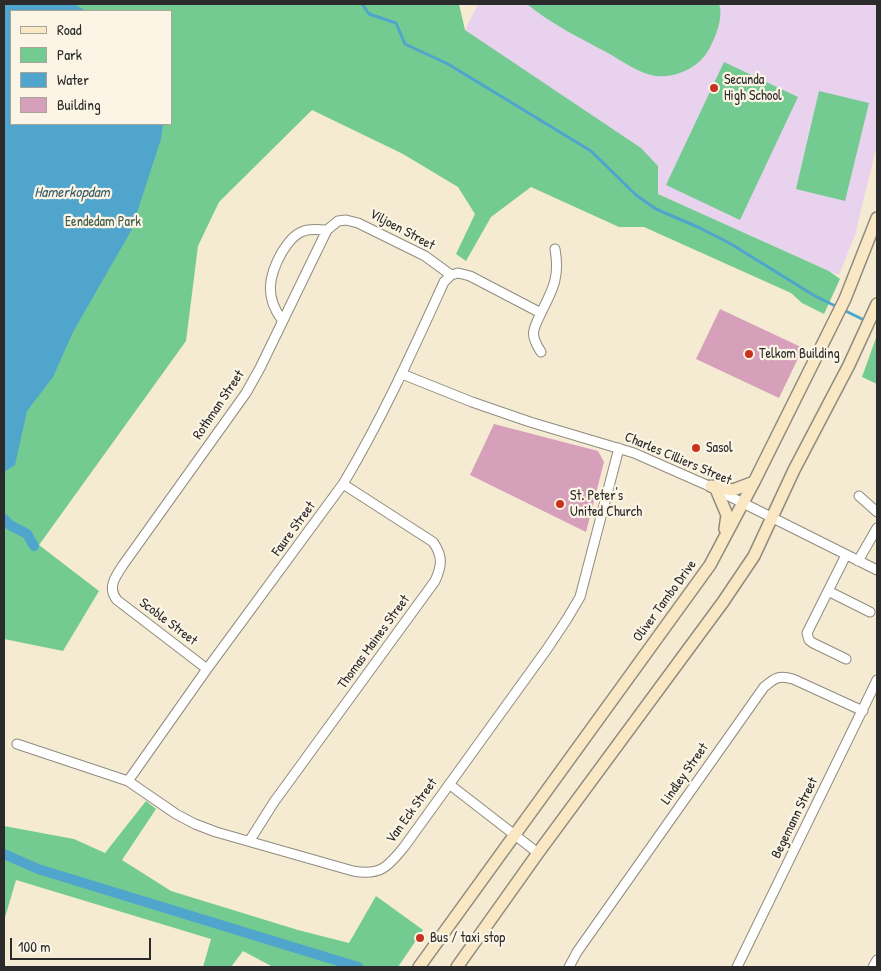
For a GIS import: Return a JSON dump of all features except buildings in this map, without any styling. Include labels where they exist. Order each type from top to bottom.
[{"type":"street","name":"Oliver Tambo Drive","points":[[419,967],[710,565],[836,318],[877,218]]},
{"type":"street","name":"Viljoen Street","points":[[338,222],[346,220],[358,223],[390,237],[425,256],[451,275]]},
{"type":"street","name":"Rothman Street","points":[[113,595],[112,584],[116,576],[246,393],[327,230],[338,222]]},
{"type":"street","points":[[282,320],[274,309],[270,294],[272,274],[277,261],[288,243],[296,235],[311,229],[327,230]]},
{"type":"street","points":[[542,352],[535,343],[533,334],[534,328],[552,291],[557,274],[555,249]]},
{"type":"street","points":[[451,275],[458,273],[470,276],[541,313]]},
{"type":"street","name":"Faure Street","points":[[128,781],[207,669],[343,484],[360,457],[402,374],[444,282],[451,275]]},
{"type":"street","points":[[457,967],[754,556],[794,470],[877,304]]},
{"type":"street","name":"Charles Cilliers Street","points":[[402,374],[472,402],[530,422],[619,448],[713,487],[877,570]]},
{"type":"street","name":"Van Eck Street","points":[[17,744],[128,781],[176,814],[216,832],[250,840],[353,871],[373,872],[382,868],[399,854],[547,649],[580,597],[619,448]]},
{"type":"street","points":[[713,487],[733,490],[754,482]]},
{"type":"street","name":"Thomas Maines Street","points":[[250,840],[274,802],[435,581],[442,564],[441,556],[433,542],[343,484]]},
{"type":"street","points":[[713,487],[727,514],[727,523],[720,545]]},
{"type":"street","points":[[859,496],[877,512]]},
{"type":"street","points":[[858,561],[877,528]]},
{"type":"street","points":[[846,555],[808,630],[808,637],[813,643],[846,660]]},
{"type":"street","points":[[828,591],[870,612]]},
{"type":"street","name":"Scoble Street","points":[[113,595],[207,669]]},
{"type":"street","name":"Lindley Street","points":[[569,967],[577,952],[764,687],[776,678],[784,676],[863,711]]},
{"type":"street","name":"Begemann Street","points":[[737,967],[877,680]]},
{"type":"street","points":[[449,784],[538,853]]},
{"type":"street","points":[[873,967],[877,960]]},
{"type":"shaded area","name":"Secunda High School","points":[[478,4],[877,4],[877,145],[855,235],[839,275],[658,194],[658,166],[465,30]]},
{"type":"green space","name":"Eendedam Park","points":[[4,4],[459,4],[465,30],[641,148],[658,166],[658,194],[829,271],[840,279],[824,314],[802,303],[791,293],[644,227],[619,227],[531,187],[491,217],[466,261],[456,254],[475,214],[458,187],[403,154],[312,110],[219,202],[198,246],[186,341],[39,545],[99,591],[63,651],[4,639]]},
{"type":"green space","points":[[527,4],[719,4],[720,15],[718,28],[704,57],[686,71],[656,76],[637,70],[576,36]]},
{"type":"green space","points":[[724,62],[798,97],[740,220],[666,185]]},
{"type":"green space","points":[[819,91],[869,103],[845,201],[796,189]]},
{"type":"green space","points":[[877,335],[877,384],[862,377]]},
{"type":"green space","points":[[146,801],[156,809],[122,860],[171,891],[298,930],[349,943],[376,896],[423,930],[398,967],[273,967],[243,951],[231,967],[203,967],[211,939],[16,880],[4,921],[4,826],[74,839],[105,853]]},
{"type":"water","name":"Hamerkopdam","points":[[4,4],[74,4],[84,10],[10,10],[10,125],[163,125],[161,139],[131,231],[73,332],[53,377],[27,411],[15,465],[4,472]]},
{"type":"waterway","points":[[362,4],[369,14],[396,23],[405,44],[448,64],[591,151],[636,195],[656,209],[731,244],[815,296],[866,321]]},
{"type":"waterway","points":[[4,519],[10,525],[27,534],[34,546]]},
{"type":"waterway","points":[[4,854],[38,869],[358,967]]},
{"type":"place","name":"Secunda High School","points":[[714,88]]},
{"type":"place","name":"Telkom Building","points":[[749,354]]},
{"type":"place","name":"Sasol","points":[[696,448]]},
{"type":"place","name":"St. Peter's United Church","points":[[560,504]]},
{"type":"place","name":"Bus / taxi stop","points":[[420,938]]}]
